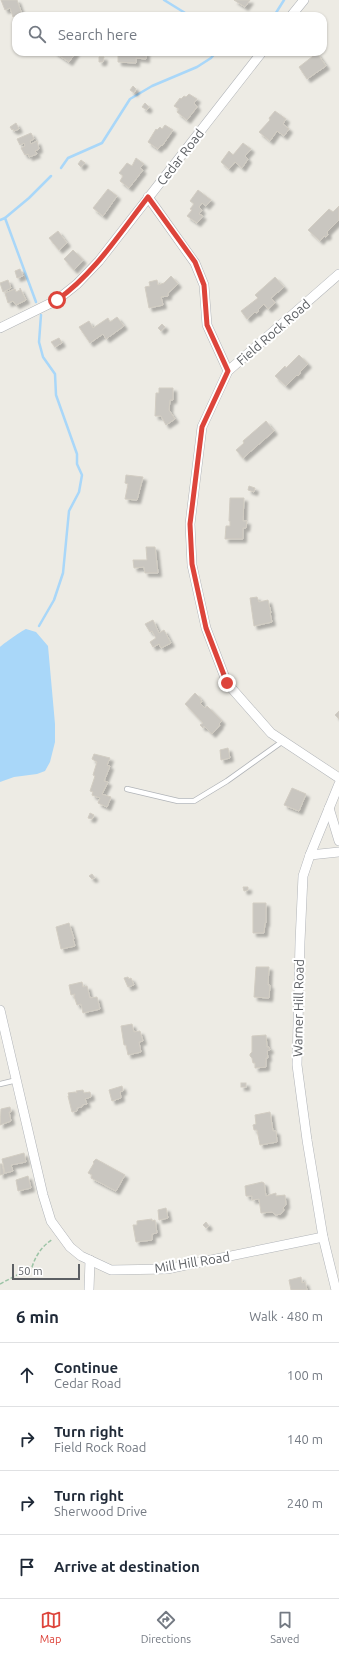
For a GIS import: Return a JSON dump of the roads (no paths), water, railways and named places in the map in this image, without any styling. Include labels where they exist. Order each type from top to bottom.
[{"type":"street","points":[[294,12],[304,0]]},
{"type":"street","name":"Cedar Road","points":[[0,328],[57,300],[77,284],[99,261],[259,56]]},
{"type":"street","name":"Field Rock Road","points":[[148,197],[195,262],[204,285],[207,325],[228,371],[339,274]]},
{"type":"street","points":[[228,371],[202,427],[190,524],[192,564],[206,628],[227,683],[271,733],[339,778]]},
{"type":"street","name":"Warner Hill Road","points":[[323,1237],[307,1140],[297,1065],[300,942],[303,876],[339,784]]},
{"type":"street","points":[[329,808],[339,841]]},
{"type":"street","points":[[310,855],[339,852]]},
{"type":"street","name":"Mill Hill Road","points":[[0,1010],[43,1195],[51,1221],[70,1247],[81,1256],[111,1270],[167,1269],[323,1237]]},
{"type":"street","points":[[323,1237],[336,1290]]},
{"type":"street","points":[[89,1290],[90,1260]]},
{"type":"lane","points":[[127,789],[178,801],[194,801],[227,781],[283,741]]},
{"type":"lane","points":[[0,1084],[17,1080]]},
{"type":"water","points":[[26,629],[36,632],[48,646],[55,724],[55,742],[50,762],[45,771],[37,774],[14,777],[0,782],[0,647]]},
{"type":"waterway","points":[[164,0],[184,12]]},
{"type":"waterway","points":[[276,12],[284,0]]},
{"type":"waterway","points":[[61,168],[68,158],[102,143],[130,99],[152,86],[197,67],[213,56]]},
{"type":"waterway","points":[[0,220],[5,218],[29,198],[51,176]]},
{"type":"waterway","points":[[5,218],[36,302]]},
{"type":"waterway","points":[[39,626],[54,600],[63,573],[69,511],[79,492],[82,475],[77,464],[77,454],[56,395],[55,374],[43,357],[39,342],[41,315]]}]
